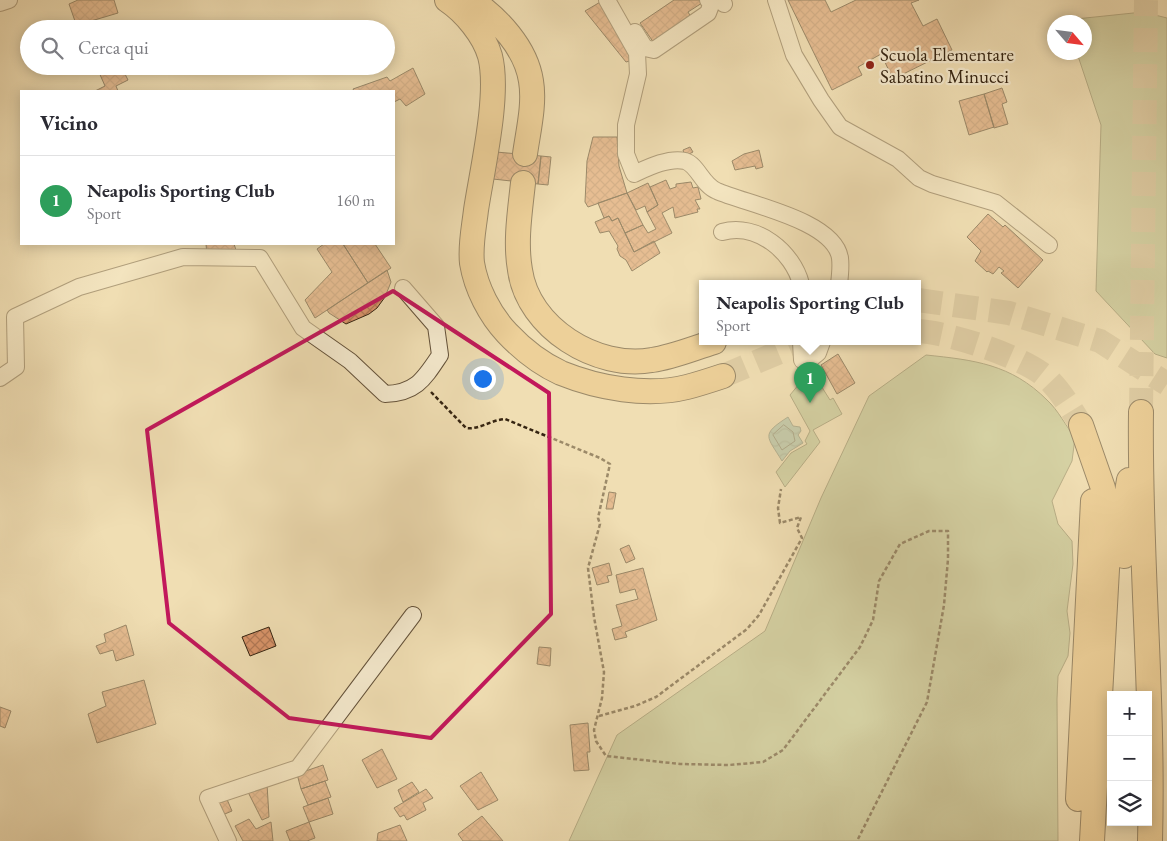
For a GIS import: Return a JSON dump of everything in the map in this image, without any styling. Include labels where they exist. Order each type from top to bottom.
[{"type":"highway","points":[[447,0],[459,8],[479,33],[491,62],[493,78],[472,235],[472,263],[483,297],[497,323],[521,348],[543,365],[579,380],[616,388],[651,391],[686,388],[723,376]]},
{"type":"highway","points":[[471,0],[486,10],[507,31],[529,69],[532,84],[525,154]]},
{"type":"highway","points":[[523,183],[519,223],[520,271],[526,293],[536,310],[551,327],[592,353],[614,360],[633,362],[652,360],[704,345]]},
{"type":"highway","points":[[1117,691],[1126,498],[1141,414],[1143,544],[1150,691]]},
{"type":"highway","points":[[1076,841],[1094,487],[1094,474],[1084,433],[1103,488],[1109,533],[1092,841]]},
{"type":"highway","points":[[1150,841],[1152,736]]},
{"type":"highway","points":[[1103,841],[1109,781]]},
{"type":"street","points":[[0,3],[9,0]]},
{"type":"street","points":[[607,0],[637,53],[638,74],[626,125],[626,154],[634,174],[668,162],[682,160],[694,168],[703,181],[716,191],[784,213],[813,228],[833,242],[840,257],[839,280]]},
{"type":"street","points":[[615,0],[645,48],[650,50],[654,50],[708,13],[711,5],[708,0]]},
{"type":"street","points":[[776,0],[794,55],[840,127],[898,159],[926,181],[996,203],[1049,245]]},
{"type":"street","points":[[722,232],[730,230],[756,234],[783,249],[800,280]]},
{"type":"street","points":[[0,378],[16,367],[15,317],[79,287],[183,257],[260,258],[303,328],[350,361],[385,394],[403,394],[421,382],[440,355],[436,326],[403,288]]},
{"type":"street","points":[[801,345],[802,360],[808,361],[818,353],[821,345]]},
{"type":"street","points":[[228,841],[208,798],[298,768],[412,615]]},
{"type":"path","points":[[421,382],[442,401],[466,428],[473,429],[495,420],[505,419],[600,458],[610,464],[598,518],[600,524],[588,568],[594,617],[604,672],[599,716],[594,730],[596,741],[606,756],[680,764],[729,766],[763,762],[783,750],[860,647],[873,620],[879,581],[900,544],[928,531],[948,531],[948,559],[944,605],[927,702],[857,841]]},
{"type":"path","points":[[599,716],[635,706],[656,697],[733,640],[759,615],[802,538],[797,528],[801,517],[780,523],[778,508],[781,489]]},
{"type":"highlighted area","points":[[393,291],[549,393],[551,614],[431,738],[289,718],[169,623],[147,430]]},
{"type":"shaded area","points":[[1143,12],[1167,18],[1167,358],[1155,354],[1096,291],[1101,125],[1079,60],[1092,60],[1092,17]]},
{"type":"shaded area","points":[[926,355],[976,362],[1006,371],[1020,378],[1051,404],[1075,438],[1072,461],[1052,501],[1058,524],[1072,541],[1073,564],[1067,611],[1070,633],[1068,656],[1058,676],[1058,841],[569,841],[617,735],[765,631],[821,498],[869,396]]},
{"type":"shaded area","points":[[814,366],[822,379],[818,381],[830,400],[833,398],[842,414],[813,430],[820,442],[785,487],[776,472],[791,453],[807,444],[805,441],[810,431],[790,395]]},
{"type":"water","points":[[788,417],[793,426],[800,427],[801,431],[798,435],[803,443],[790,451],[782,461],[769,436],[773,428]]},
{"type":"building","points":[[78,0],[114,0],[118,13],[94,20],[75,20],[69,4]]},
{"type":"building","points":[[674,0],[700,0],[702,3],[688,12],[691,17],[654,43],[640,23]]},
{"type":"building","points":[[788,0],[825,0],[831,12],[856,0],[919,0],[911,3],[923,26],[937,19],[952,50],[893,79],[881,54],[858,67],[862,75],[832,90]]},
{"type":"building","points":[[602,1],[633,60],[626,62],[585,11]]},
{"type":"building","points":[[413,68],[425,94],[406,106],[400,99],[395,102],[395,90],[353,89],[387,77],[390,81]]},
{"type":"building","points":[[100,75],[126,75],[128,80],[116,86],[118,90],[97,90],[105,86]]},
{"type":"building","points":[[1002,88],[1007,102],[1002,104],[1008,124],[994,128],[984,94]]},
{"type":"building","points":[[984,94],[994,127],[969,135],[959,101]]},
{"type":"building","points":[[593,137],[617,137],[619,166],[627,193],[588,207],[585,202],[587,161]]},
{"type":"building","points":[[690,147],[693,152],[685,156],[683,150]]},
{"type":"building","points":[[759,150],[763,167],[756,169],[755,166],[735,170],[732,161],[744,154]]},
{"type":"building","points":[[496,152],[541,156],[538,184],[493,179]]},
{"type":"building","points":[[541,156],[551,157],[548,185],[538,184]]},
{"type":"building","points":[[666,180],[670,189],[676,187],[676,184],[691,182],[693,188],[698,187],[701,199],[695,200],[700,209],[697,209],[698,212],[675,218],[673,207],[662,213],[672,233],[634,252],[625,233],[643,225],[648,233],[656,229],[647,212],[658,205],[650,187]]},
{"type":"building","points":[[648,183],[658,205],[647,212],[645,206],[636,210],[627,193]]},
{"type":"building","points":[[627,193],[643,225],[625,233],[618,218],[612,221],[609,216],[604,218],[598,203]]},
{"type":"building","points":[[988,214],[1003,227],[1005,225],[1043,260],[1018,288],[1001,273],[1004,271],[999,267],[993,274],[987,272],[975,261],[981,251],[967,237]]},
{"type":"building","points":[[609,216],[612,221],[618,218],[634,252],[654,241],[660,253],[632,271],[626,260],[620,256],[617,249],[618,246],[609,231],[600,233],[595,222]]},
{"type":"building","points":[[206,245],[234,245],[237,253],[207,255]]},
{"type":"building","points":[[323,245],[344,245],[368,283],[315,318],[305,300],[332,272],[317,249]]},
{"type":"building","points":[[344,245],[376,245],[391,268],[368,283]]},
{"type":"building","points":[[387,270],[391,282],[385,297],[377,308],[369,314],[346,324],[329,313],[327,310]]},
{"type":"building","points":[[838,354],[855,383],[837,394],[821,365]]},
{"type":"building","points":[[609,492],[616,493],[613,509],[606,509]]},
{"type":"building","points":[[629,545],[635,559],[626,563],[620,549]]},
{"type":"building","points":[[609,563],[612,575],[607,576],[609,582],[597,585],[592,568]]},
{"type":"building","points":[[643,568],[657,620],[625,632],[627,637],[615,640],[612,629],[622,626],[616,605],[638,599],[635,589],[620,593],[616,575]]},
{"type":"building","points":[[126,625],[134,655],[116,661],[113,650],[100,654],[96,646],[106,642],[104,634]]},
{"type":"building","points":[[269,627],[276,646],[250,656],[242,637]]},
{"type":"building","points":[[539,647],[551,648],[550,666],[537,664]]},
{"type":"building","points":[[144,680],[156,724],[97,743],[88,714],[106,706],[102,692]]},
{"type":"building","points":[[0,707],[11,711],[5,728],[0,726]]},
{"type":"building","points":[[588,723],[590,752],[587,752],[589,770],[574,771],[570,725]]},
{"type":"building","points":[[382,749],[397,779],[377,788],[362,760]]},
{"type":"building","points":[[323,765],[328,780],[301,789],[297,774]]},
{"type":"building","points":[[481,772],[498,800],[478,810],[460,786]]},
{"type":"building","points":[[325,781],[331,797],[308,805],[301,789]]},
{"type":"building","points":[[412,782],[419,792],[403,802],[398,790]]},
{"type":"building","points":[[267,784],[269,817],[262,820],[247,790]]},
{"type":"building","points":[[426,789],[433,798],[423,803],[426,810],[407,820],[404,815],[400,817],[394,808]]},
{"type":"building","points":[[226,797],[232,811],[220,816],[216,802]]},
{"type":"building","points":[[328,798],[333,814],[309,822],[303,807]]},
{"type":"building","points":[[482,816],[503,841],[463,841],[458,834]]},
{"type":"building","points":[[249,819],[256,829],[271,822],[273,841],[243,841],[235,826]]},
{"type":"building","points":[[309,822],[315,838],[307,841],[290,841],[286,831]]},
{"type":"building","points":[[400,825],[407,841],[377,841],[378,833]]},
{"type":"tunnel","points":[[1141,412],[1146,0]]},
{"type":"tunnel","points":[[921,300],[1009,313],[1100,341],[1167,384]]},
{"type":"tunnel","points":[[921,331],[964,340],[999,352],[1041,373],[1053,384],[1081,425]]},
{"type":"tunnel","points":[[723,376],[798,345]]},
{"type":"place","name":"Scuola Elementare Sabatino Minucci","points":[[870,65]]},
{"type":"place","name":"Neapolis Sporting Club","points":[[810,403]]}]
